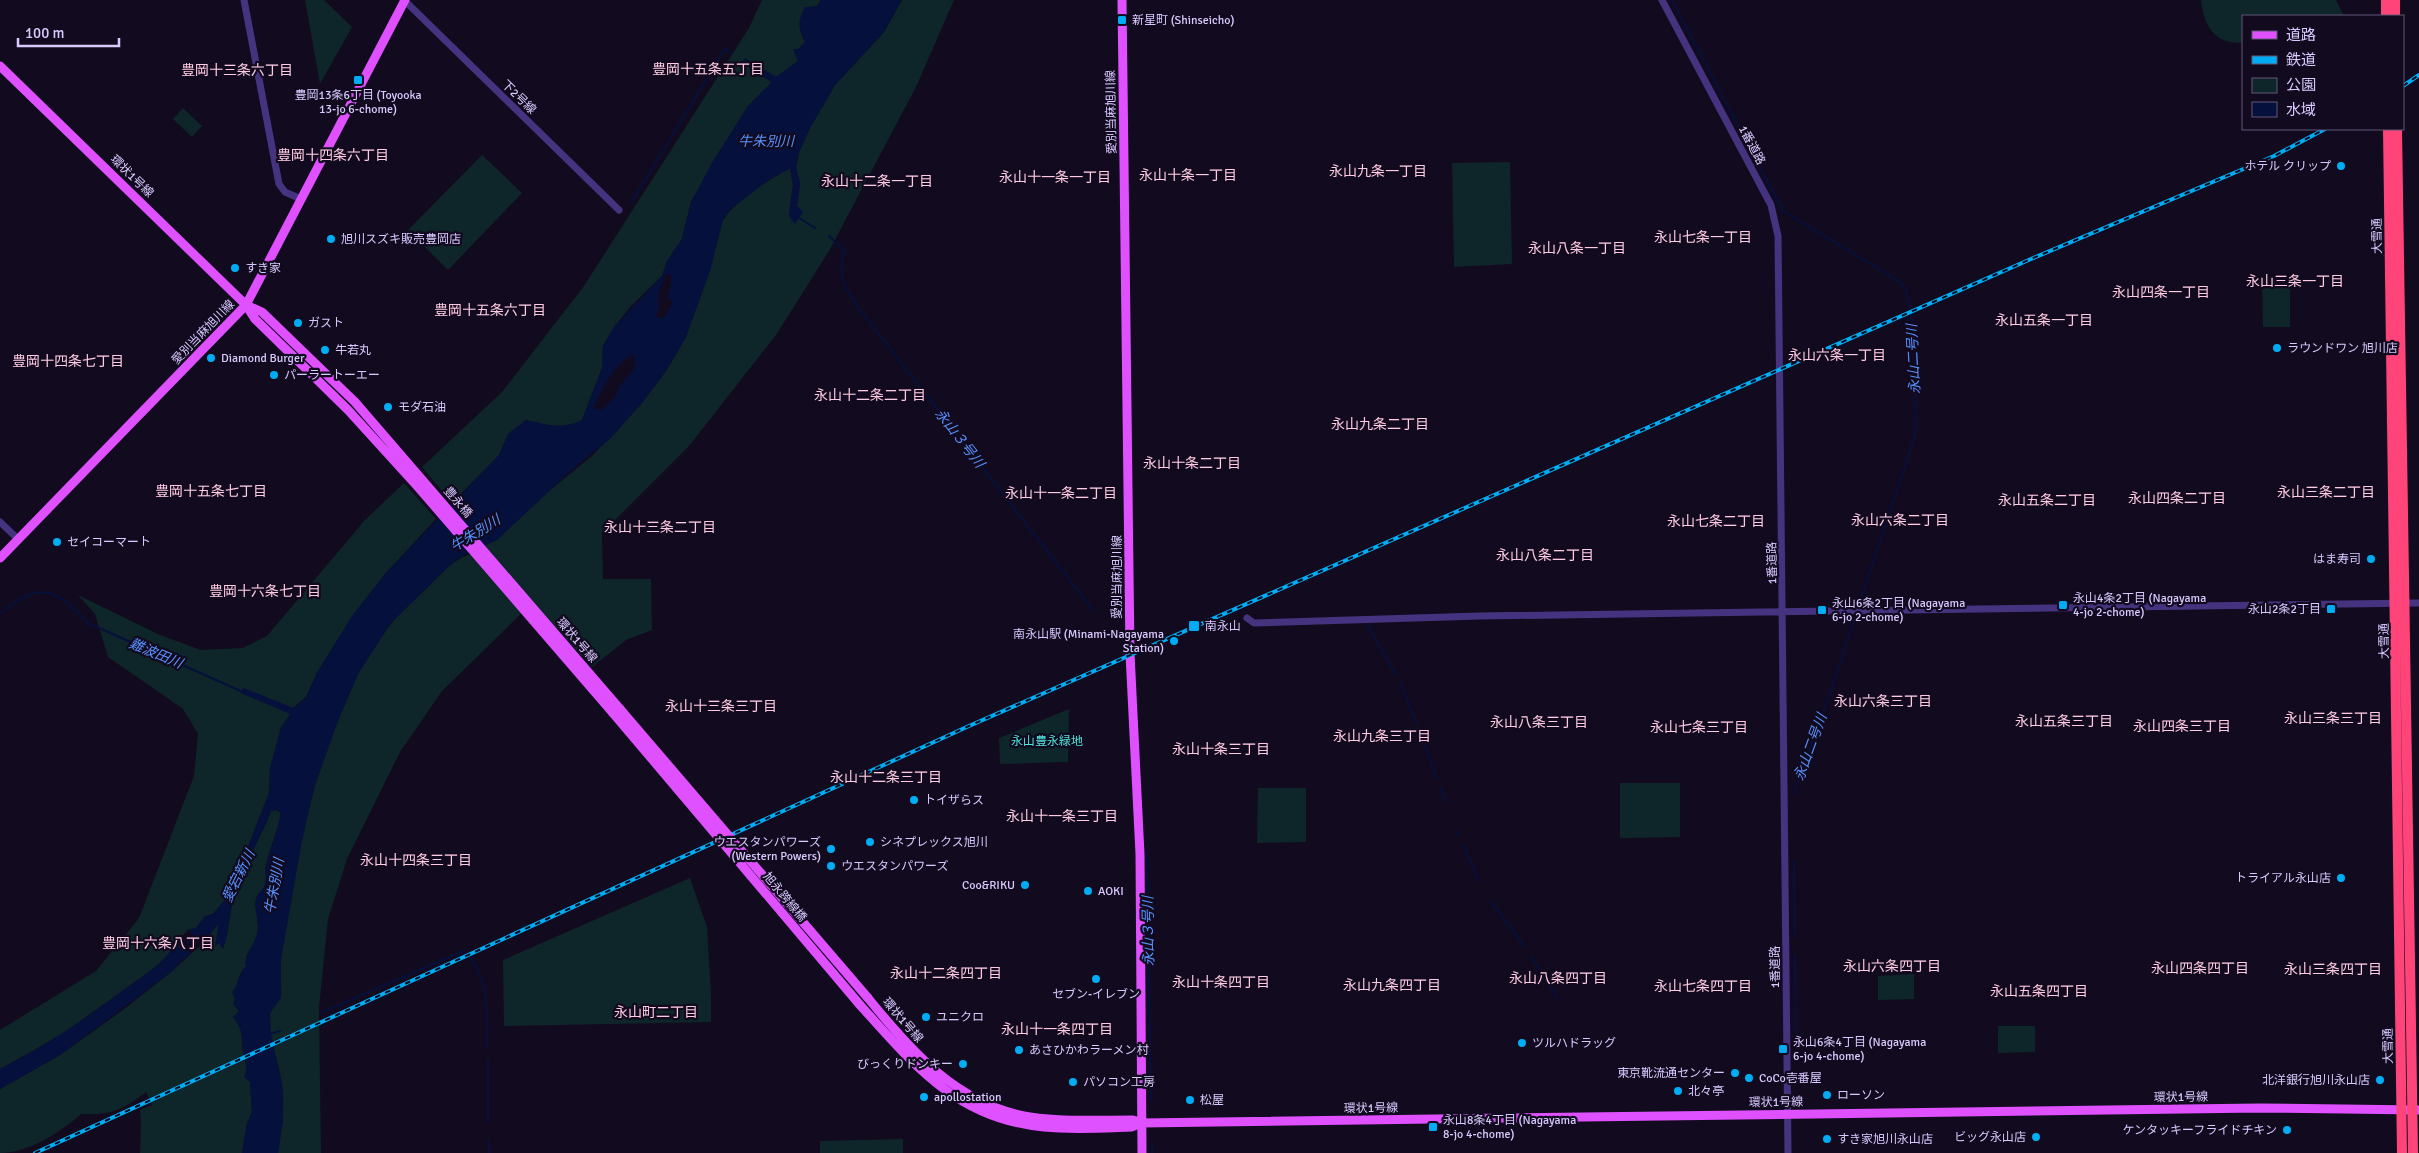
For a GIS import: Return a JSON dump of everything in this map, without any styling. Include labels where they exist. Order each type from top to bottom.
[{"type":"highway","points":[[2386,0],[2386,15]]},
{"type":"highway","points":[[2395,0],[2396,15]]},
{"type":"highway","name":"大雪通","points":[[2388,130],[2394,221]]},
{"type":"highway","name":"大雪通","points":[[2397,130],[2394,221],[2400,603],[2413,1153]]},
{"type":"highway","name":"大雪通","points":[[2402,1153],[2413,1108]]},
{"type":"main road","name":"愛別当麻旭川線","points":[[0,558],[246,305],[405,0]]},
{"type":"main road","name":"愛別当麻旭川線","points":[[1122,0],[1130,654],[1140,854],[1142,1153]]},
{"type":"main road","name":"環状1号線","points":[[0,66],[246,305],[255,320],[348,410],[383,449],[419,482]]},
{"type":"main road","name":"環状1号線","points":[[246,305],[262,312],[355,402],[391,441],[419,482]]},
{"type":"main road","name":"豊永橋","points":[[419,482],[511,590]]},
{"type":"main road","name":"環状1号線","points":[[511,590],[616,711]]},
{"type":"main road","name":"旭永跨線橋","points":[[616,711],[868,998]]},
{"type":"main road","name":"旭永跨線橋","points":[[616,711],[860,1005]]},
{"type":"main road","name":"環状1号線","points":[[868,998],[926,1064],[961,1091],[990,1105],[1018,1115],[1044,1119],[1133,1120],[1141,1123],[2253,1108],[2413,1108]]},
{"type":"main road","name":"環状1号線","points":[[860,1005],[920,1071],[947,1093],[972,1108],[1008,1121],[1042,1127],[1132,1127],[1141,1123]]},
{"type":"street","points":[[244,0],[279,184],[285,192],[301,199]]},
{"type":"street","name":"下2号線","points":[[405,0],[619,210]]},
{"type":"street","name":"1番道路","points":[[1662,0],[1771,205],[1775,218],[1778,245],[1784,612],[1782,671],[1786,1114],[1788,1153]]},
{"type":"street","points":[[0,522],[18,539]]},
{"type":"street","points":[[1247,618],[1254,623],[1412,617],[2419,603]]},
{"type":"green space","points":[[305,0],[324,0],[352,27],[320,84]]},
{"type":"green space","points":[[762,0],[821,0],[800,30],[805,42],[798,49],[794,50],[799,61],[776,77],[745,59],[743,63],[772,82],[748,106],[691,202],[682,239],[667,261],[662,276],[631,306],[614,327],[603,346],[602,368],[582,420],[561,426],[526,420],[508,434],[499,455],[452,503],[422,467],[502,392],[584,286],[749,28]]},
{"type":"green space","points":[[902,0],[954,0],[916,87],[829,251],[776,335],[689,446],[602,533],[603,579],[651,579],[652,630],[626,640],[592,667],[481,547],[593,455],[642,403],[666,371],[686,337],[723,220],[729,212],[754,191],[790,168],[793,185],[789,215],[803,212],[797,206],[800,184],[796,168],[799,152],[811,126],[835,85],[884,32]]},
{"type":"green space","points":[[2201,0],[2336,0],[2344,15],[2242,15],[2242,43],[2233,43],[2218,37],[2212,32],[2202,9]]},
{"type":"green space","points":[[183,108],[202,126],[192,137],[173,119]]},
{"type":"green space","points":[[482,155],[522,193],[448,270],[408,230]]},
{"type":"green space","points":[[1510,162],[1512,264],[1454,267],[1452,163]]},
{"type":"green space","points":[[2290,276],[2290,327],[2263,327],[2262,277]]},
{"type":"green space","points":[[404,483],[436,519],[385,574],[318,671],[306,697],[293,708],[270,768],[269,793],[229,895],[213,914],[205,916],[196,928],[188,930],[178,940],[165,959],[153,969],[58,1037],[0,1069],[0,1030],[96,971],[139,918],[194,776],[198,734],[183,709],[108,657],[95,614],[78,595],[160,635],[201,650],[243,648],[267,636],[365,520]]},
{"type":"green space","points":[[474,553],[524,611],[442,691],[400,752],[347,859],[328,919],[319,1008],[321,1153],[278,1153],[283,1094],[281,1076],[269,1023],[272,1009],[281,995],[280,962],[294,874],[316,781],[348,693],[369,655],[403,610],[453,563],[466,555]]},
{"type":"green space","name":"永山豊永緑地","points":[[1069,709],[1068,762],[1000,764],[999,738]]},
{"type":"green space","points":[[1620,783],[1680,783],[1680,837],[1620,838]]},
{"type":"green space","points":[[1258,788],[1306,788],[1306,842],[1257,843]]},
{"type":"green space","points":[[276,810],[281,813],[280,820],[266,865],[265,883],[256,901],[258,929],[256,939],[246,957],[246,966],[238,982],[236,994],[240,1011],[233,1017],[240,1028],[247,1079],[250,1081],[252,1112],[247,1123],[242,1153],[140,1153],[140,1110],[152,1105],[146,1092],[122,1108],[100,1114],[81,1114],[54,1135],[32,1146],[22,1150],[0,1153],[0,1089],[60,1055],[123,1010],[171,972],[202,944],[219,923],[216,945],[219,943],[223,948],[236,888],[271,811]]},
{"type":"green space","points":[[690,878],[707,927],[711,1022],[504,1026],[503,960]]},
{"type":"green space","points":[[1914,974],[1914,999],[1878,1000],[1878,976]]},
{"type":"green space","points":[[1998,1026],[2035,1026],[2035,1052],[1998,1053]]},
{"type":"green space","points":[[903,1139],[903,1153],[820,1153],[820,1141]]},
{"type":"water","name":"牛朱別川","points":[[821,0],[902,0],[884,32],[835,85],[811,126],[799,152],[796,168],[800,184],[797,206],[803,212],[795,224],[789,216],[793,185],[790,168],[770,179],[731,209],[723,220],[710,271],[686,337],[666,371],[642,403],[610,439],[575,467],[497,540],[462,556],[448,567],[391,623],[358,674],[338,721],[314,788],[302,841],[281,959],[281,998],[270,1013],[271,1034],[282,1085],[283,1121],[278,1153],[242,1153],[247,1123],[252,1112],[250,1082],[244,1077],[246,1066],[241,1031],[233,1017],[239,1011],[233,1004],[235,999],[232,993],[241,972],[246,966],[246,957],[256,939],[258,924],[256,901],[265,883],[266,865],[281,812],[271,811],[245,866],[233,900],[227,937],[223,949],[219,943],[215,946],[219,923],[202,944],[188,930],[196,928],[205,916],[213,914],[229,895],[269,793],[270,768],[281,727],[290,714],[241,693],[243,688],[294,708],[306,697],[318,671],[352,616],[385,574],[499,455],[508,434],[526,420],[561,426],[582,420],[602,368],[603,346],[614,327],[662,276],[667,261],[682,239],[691,202],[713,161],[748,106],[772,82],[742,63],[745,58],[776,77],[798,61],[793,49],[798,49],[805,42],[800,28],[801,17],[805,7],[818,6]],"holes":[[[666,274],[670,274],[672,279],[667,298],[673,302],[664,318],[660,318],[656,316],[659,306],[658,294]],[[635,354],[634,369],[620,385],[615,397],[602,410],[593,408],[615,369],[628,357]]]},
{"type":"water","points":[[178,940],[191,954],[182,960],[171,972],[60,1055],[0,1089],[0,1069],[49,1041],[110,1000],[154,968]]},
{"type":"waterway","name":"永山二号川","points":[[1672,0],[1783,211],[1899,281],[1906,289],[1914,332],[1916,433],[1858,608]]},
{"type":"waterway","points":[[631,203],[725,49],[732,53]]},
{"type":"waterway","name":"永山３号川","points":[[798,217],[815,228]]},
{"type":"waterway","name":"永山３号川","points":[[829,236],[845,251],[842,259],[842,273],[846,287],[858,307],[1093,610]]},
{"type":"waterway","name":"難波田川","points":[[0,614],[25,596],[36,593],[56,596],[77,611],[88,623],[243,692]]},
{"type":"waterway","name":"永山二号川","points":[[1796,794],[1795,789],[1829,697],[1857,612]]},
{"type":"waterway","points":[[1367,624],[1396,675]]},
{"type":"waterway","points":[[1401,683],[1417,725]]},
{"type":"waterway","points":[[1421,736],[1437,778]]},
{"type":"waterway","points":[[1440,787],[1446,802]]},
{"type":"waterway","points":[[1456,830],[1458,835]]},
{"type":"waterway","points":[[1464,845],[1478,881]]},
{"type":"waterway","name":"永山３号川","points":[[1147,851],[1151,1101]]},
{"type":"waterway","name":"永山二号川","points":[[1794,861],[1795,937]]},
{"type":"waterway","points":[[1492,902],[1524,946]]},
{"type":"waterway","name":"愛宕新川","points":[[184,947],[197,935]]},
{"type":"waterway","points":[[323,1012],[463,951],[479,971],[483,983],[487,1009],[487,1048]]},
{"type":"waterway","name":"永山二号川","points":[[1795,955],[1796,1046]]},
{"type":"waterway","points":[[1531,956],[1558,998]]},
{"type":"waterway","points":[[270,1034],[280,1031]]},
{"type":"waterway","points":[[488,1059],[488,1122]]},
{"type":"waterway","points":[[489,1139],[489,1153]]},
{"type":"waterway","name":"永山３号川","points":[[1152,1143],[1152,1153]]},
{"type":"railway","points":[[2404,85],[2419,75]]},
{"type":"railway","points":[[35,1153],[969,726],[2031,259],[2274,156],[2323,130]]},
{"type":"place","name":"新星町 (Shinseicho)","points":[[1122,20]]},
{"type":"place","name":"豊岡13条6丁目 (Toyooka 13-jo 6-chome)","points":[[358,80]]},
{"type":"place","name":"ホテル クリップ","points":[[2341,166]]},
{"type":"place","name":"旭川スズキ販売豊岡店","points":[[331,239]]},
{"type":"place","name":"すき家","points":[[235,268]]},
{"type":"place","name":"ガスト","points":[[298,323]]},
{"type":"place","name":"ラウンドワン 旭川店","points":[[2277,348]]},
{"type":"place","name":"牛若丸","points":[[325,350]]},
{"type":"place","name":"Diamond Burger","points":[[211,358]]},
{"type":"place","name":"パーラートーエー","points":[[274,375]]},
{"type":"place","name":"モダ石油","points":[[388,407]]},
{"type":"place","name":"セイコーマート","points":[[57,542]]},
{"type":"place","name":"はま寿司","points":[[2371,559]]},
{"type":"place","name":"永山4条2丁目 (Nagayama 4-jo 2-chome)","points":[[2063,605]]},
{"type":"place","name":"永山2条2丁目","points":[[2331,609]]},
{"type":"place","name":"永山6条2丁目 (Nagayama 6-jo 2-chome)","points":[[1822,610]]},
{"type":"place","name":"南永山","points":[[1194,626]]},
{"type":"place","name":"南永山駅 (Minami-Nagayama Station)","points":[[1174,641]]},
{"type":"place","name":"トイザらス","points":[[914,800]]},
{"type":"place","name":"シネプレックス旭川","points":[[870,842]]},
{"type":"place","name":"ウエスタンパワーズ (Western Powers)","points":[[831,849]]},
{"type":"place","name":"ウエスタンパワーズ","points":[[831,866]]},
{"type":"place","name":"トライアル永山店","points":[[2341,878]]},
{"type":"place","name":"Coo&RIKU","points":[[1025,885]]},
{"type":"place","name":"AOKI","points":[[1088,891]]},
{"type":"place","name":"セブン-イレブン","points":[[1096,979]]},
{"type":"place","name":"ユニクロ","points":[[926,1017]]},
{"type":"place","name":"ツルハドラッグ","points":[[1522,1043]]},
{"type":"place","name":"永山6条4丁目 (Nagayama 6-jo 4-chome)","points":[[1783,1049]]},
{"type":"place","name":"あさひかわラーメン村","points":[[1019,1050]]},
{"type":"place","name":"びっくりドンキー","points":[[963,1064]]},
{"type":"place","name":"東京靴流通センター","points":[[1735,1073]]},
{"type":"place","name":"CoCo壱番屋","points":[[1749,1078]]},
{"type":"place","name":"北洋銀行旭川永山店","points":[[2380,1080]]},
{"type":"place","name":"パソコン工房","points":[[1073,1082]]},
{"type":"place","name":"北々亭","points":[[1678,1091]]},
{"type":"place","name":"ローソン","points":[[1827,1095]]},
{"type":"place","name":"apollostation","points":[[924,1097]]},
{"type":"place","name":"松屋","points":[[1190,1100]]},
{"type":"place","name":"永山8条4丁目 (Nagayama 8-jo 4-chome)","points":[[1433,1127]]},
{"type":"place","name":"ケンタッキーフライドチキン","points":[[2287,1130]]},
{"type":"place","name":"ビッグ永山店","points":[[2036,1137]]},
{"type":"place","name":"すき家旭川永山店","points":[[1827,1139]]},
{"type":"district","name":"豊岡十五条五丁目","points":[[708,69]]},
{"type":"district","name":"豊岡十三条六丁目","points":[[237,70]]},
{"type":"district","name":"豊岡十四条六丁目","points":[[333,155]]},
{"type":"district","name":"永山九条一丁目","points":[[1378,171]]},
{"type":"district","name":"永山十条一丁目","points":[[1188,175]]},
{"type":"district","name":"永山十一条一丁目","points":[[1055,177]]},
{"type":"district","name":"永山十二条一丁目","points":[[877,181]]},
{"type":"district","name":"永山七条一丁目","points":[[1703,237]]},
{"type":"district","name":"永山八条一丁目","points":[[1577,248]]},
{"type":"district","name":"永山三条一丁目","points":[[2295,281]]},
{"type":"district","name":"永山四条一丁目","points":[[2161,292]]},
{"type":"district","name":"豊岡十五条六丁目","points":[[490,310]]},
{"type":"district","name":"永山五条一丁目","points":[[2044,320]]},
{"type":"district","name":"永山六条一丁目","points":[[1837,355]]},
{"type":"district","name":"豊岡十四条七丁目","points":[[68,361]]},
{"type":"district","name":"永山十二条二丁目","points":[[870,395]]},
{"type":"district","name":"永山九条二丁目","points":[[1380,424]]},
{"type":"district","name":"永山十条二丁目","points":[[1192,463]]},
{"type":"district","name":"豊岡十五条七丁目","points":[[211,491]]},
{"type":"district","name":"永山三条二丁目","points":[[2326,492]]},
{"type":"district","name":"永山十一条二丁目","points":[[1061,493]]},
{"type":"district","name":"永山四条二丁目","points":[[2177,498]]},
{"type":"district","name":"永山五条二丁目","points":[[2047,500]]},
{"type":"district","name":"永山六条二丁目","points":[[1900,520]]},
{"type":"district","name":"永山七条二丁目","points":[[1716,521]]},
{"type":"district","name":"永山十三条二丁目","points":[[660,527]]},
{"type":"district","name":"永山八条二丁目","points":[[1545,555]]},
{"type":"district","name":"豊岡十六条七丁目","points":[[265,591]]},
{"type":"district","name":"永山六条三丁目","points":[[1883,701]]},
{"type":"district","name":"永山十三条三丁目","points":[[721,706]]},
{"type":"district","name":"永山三条三丁目","points":[[2333,718]]},
{"type":"district","name":"永山五条三丁目","points":[[2064,721]]},
{"type":"district","name":"永山八条三丁目","points":[[1539,722]]},
{"type":"district","name":"永山四条三丁目","points":[[2182,726]]},
{"type":"district","name":"永山七条三丁目","points":[[1699,727]]},
{"type":"district","name":"永山九条三丁目","points":[[1382,736]]},
{"type":"district","name":"永山十条三丁目","points":[[1221,749]]},
{"type":"district","name":"永山十二条三丁目","points":[[886,777]]},
{"type":"district","name":"永山十一条三丁目","points":[[1062,816]]},
{"type":"district","name":"永山十四条三丁目","points":[[416,860]]},
{"type":"district","name":"豊岡十六条八丁目","points":[[158,943]]},
{"type":"district","name":"永山六条四丁目","points":[[1892,966]]},
{"type":"district","name":"永山四条四丁目","points":[[2200,968]]},
{"type":"district","name":"永山三条四丁目","points":[[2333,969]]},
{"type":"district","name":"永山十二条四丁目","points":[[946,973]]},
{"type":"district","name":"永山八条四丁目","points":[[1558,978]]},
{"type":"district","name":"永山十条四丁目","points":[[1221,982]]},
{"type":"district","name":"永山九条四丁目","points":[[1392,985]]},
{"type":"district","name":"永山七条四丁目","points":[[1703,986]]},
{"type":"district","name":"永山五条四丁目","points":[[2039,991]]},
{"type":"district","name":"永山町二丁目","points":[[656,1012]]},
{"type":"district","name":"永山十一条四丁目","points":[[1057,1029]]}]
